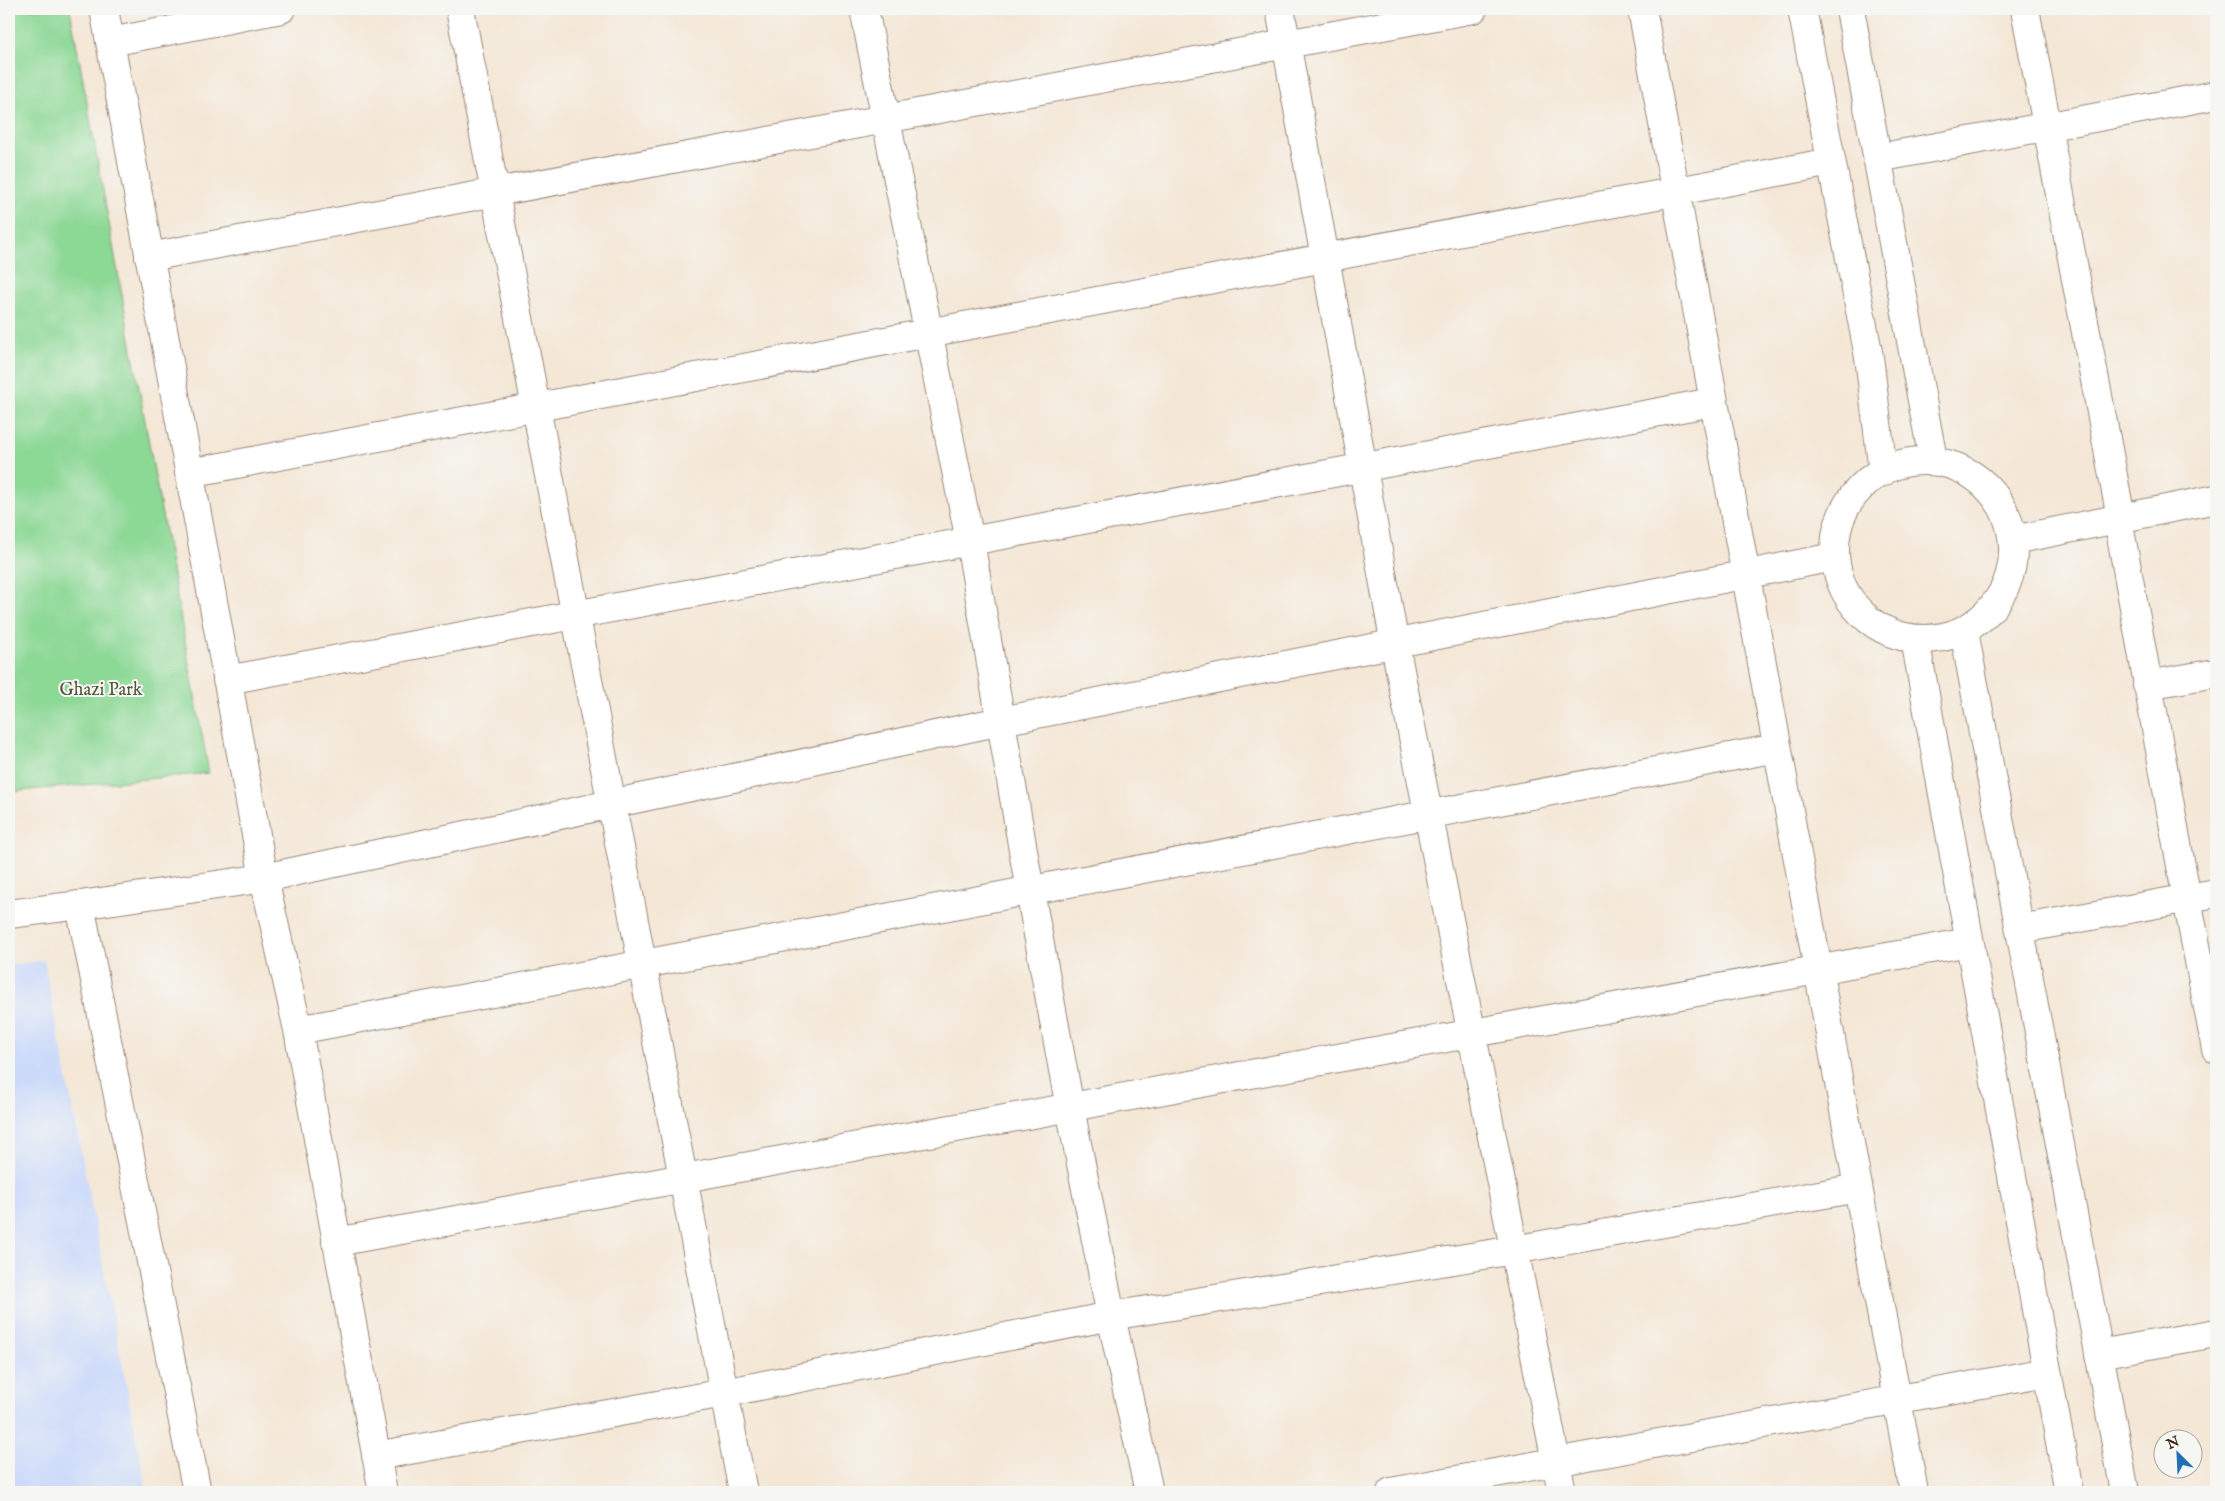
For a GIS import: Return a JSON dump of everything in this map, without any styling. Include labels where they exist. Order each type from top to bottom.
[{"type":"street","points":[[104,9],[264,878],[298,1030],[382,1492]]},
{"type":"street","points":[[110,42],[282,9]]},
{"type":"street","points":[[460,9],[743,1492]]},
{"type":"street","points":[[864,9],[970,541],[1030,891],[1070,1108],[1111,1316],[1149,1492]]},
{"type":"street","points":[[1280,9],[1395,645],[1562,1492]]},
{"type":"street","points":[[149,257],[1473,9]]},
{"type":"street","points":[[1642,9],[1914,1492]]},
{"type":"street","points":[[1802,9],[1869,357],[1883,472]]},
{"type":"street","points":[[1850,9],[1933,460]]},
{"type":"street","points":[[2024,9],[2120,519],[2147,685],[2216,1049]]},
{"type":"street","points":[[1878,158],[2216,95]]},
{"type":"street","points":[[189,472],[1831,162]]},
{"type":"street","points":[[227,680],[1714,402]]},
{"type":"street","points":[[1933,460],[1961,468],[1985,483],[2003,505],[2013,540],[2014,561],[2006,588],[1990,612],[1964,631],[1949,638],[1914,639],[1884,631],[1859,614],[1842,588],[1834,557],[1838,526],[1851,498],[1874,476],[1883,472],[1902,463],[1933,460]]},
{"type":"street","points":[[2013,540],[2216,499]]},
{"type":"street","points":[[9,914],[264,878],[1001,721],[1395,645],[1834,557]]},
{"type":"street","points":[[1964,631],[2125,1492]]},
{"type":"street","points":[[1914,639],[2069,1492]]},
{"type":"street","points":[[2147,685],[2216,673]]},
{"type":"street","points":[[298,1030],[1777,748]]},
{"type":"street","points":[[2020,929],[2216,893]]},
{"type":"street","points":[[80,905],[197,1492]]},
{"type":"street","points":[[336,1242],[1969,942]]},
{"type":"street","points":[[376,1456],[724,1393],[1111,1316],[1514,1250],[1858,1188]]},
{"type":"street","points":[[2099,1354],[2216,1333]]},
{"type":"street","points":[[1391,1492],[2047,1372]]},
{"type":"shaded area","points":[[44,960],[147,1492],[9,1492],[9,965]]},
{"type":"green space","name":"Ghazi Park","points":[[9,9],[70,9],[209,773],[9,792]]}]
